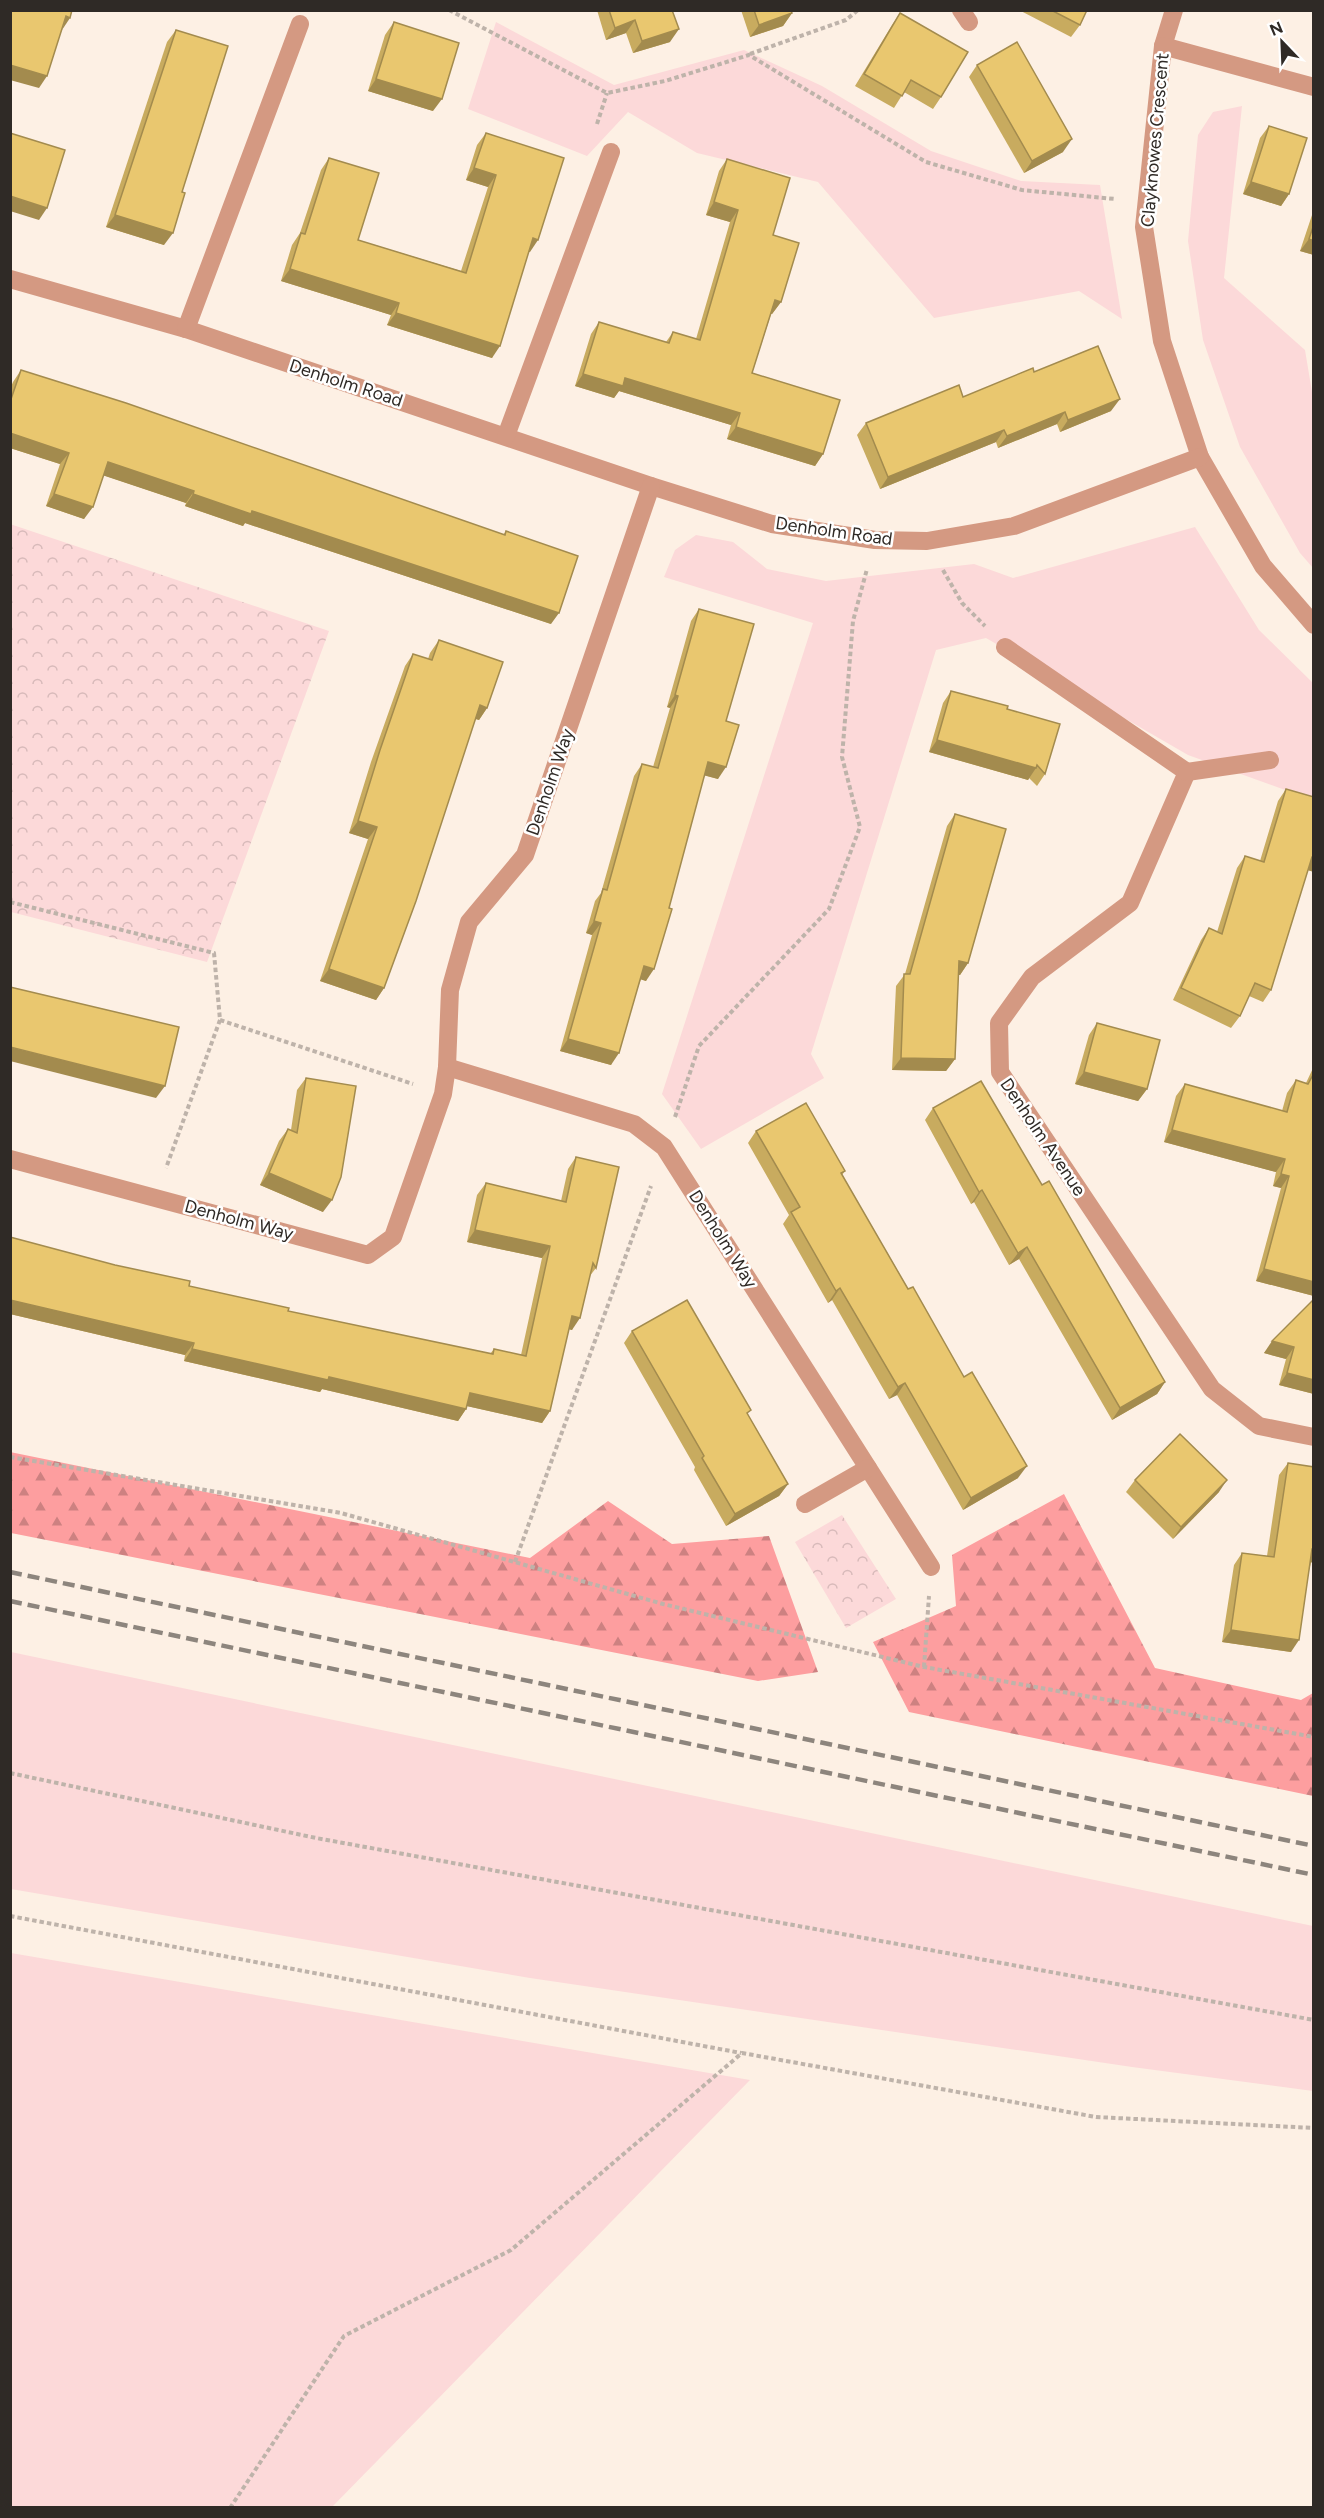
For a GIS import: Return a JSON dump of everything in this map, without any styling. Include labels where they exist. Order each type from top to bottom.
[{"type":"street","name":"Clayknowes Crescent","points":[[1174,10],[1163,46],[1144,227],[1162,341],[1200,458],[1263,566],[1314,625]]},
{"type":"street","points":[[186,330],[300,24]]},
{"type":"street","points":[[1163,46],[1314,87]]},
{"type":"street","points":[[506,436],[611,152]]},
{"type":"street","name":"Denholm Road","points":[[10,279],[186,330],[651,486],[772,524],[875,540],[927,541],[1014,526],[1200,458]]},
{"type":"street","name":"Denholm Way","points":[[10,1159],[368,1255],[393,1237],[443,1094],[447,1067],[450,990],[469,922],[525,855],[651,486]]},
{"type":"street","points":[[1005,647],[1187,772],[1270,760]]},
{"type":"street","name":"Denholm Avenue","points":[[1187,772],[1130,903],[1032,977],[999,1023],[999,1072],[1212,1389],[1259,1425],[1314,1437]]},
{"type":"street","name":"Denholm Way","points":[[447,1067],[634,1124],[664,1147],[931,1567]]},
{"type":"street","points":[[805,1504],[868,1468]]},
{"type":"path","points":[[449,10],[607,93],[665,81],[749,55],[846,20],[858,10]]},
{"type":"path","points":[[749,55],[926,162],[1022,190],[1118,199]]},
{"type":"path","points":[[515,1562],[699,1046],[829,909],[860,826],[842,757],[853,621],[875,540]]},
{"type":"path","points":[[927,541],[962,603],[1005,647]]},
{"type":"path","points":[[10,902],[214,953],[220,1020],[155,1197]]},
{"type":"path","points":[[220,1020],[443,1094]]},
{"type":"path","points":[[10,1457],[341,1513],[663,1604],[924,1667],[1314,1737]]},
{"type":"path","points":[[924,1667],[931,1567]]},
{"type":"path","points":[[10,1773],[316,1838],[1314,2020]]},
{"type":"path","points":[[10,1916],[1096,2117],[1314,2128]]},
{"type":"path","points":[[230,2508],[344,2336],[511,2250],[742,2053]]},
{"type":"green space","points":[[496,22],[614,85],[744,50],[822,86],[931,151],[1021,181],[1100,185],[1122,319],[1079,291],[934,318],[818,182],[697,153],[628,112],[587,156],[468,109]]},
{"type":"green space","points":[[1242,106],[1224,278],[1305,350],[1314,404],[1313,568],[1300,553],[1240,447],[1203,340],[1188,241],[1198,135],[1213,112]]},
{"type":"green space","points":[[10,524],[329,631],[207,962],[11,912]]},
{"type":"green space","points":[[1195,527],[1259,630],[1313,683],[1313,800],[1188,755],[986,638],[936,650],[811,1054],[824,1078],[701,1149],[662,1094],[813,623],[664,577],[675,550],[696,535],[733,542],[767,569],[826,581],[974,564],[1013,578]]},
{"type":"green space","points":[[10,1452],[530,1558],[608,1501],[672,1544],[769,1536],[818,1672],[758,1681],[11,1533]]},
{"type":"green space","points":[[1064,1494],[1155,1668],[1301,1700],[1313,1693],[1313,1796],[909,1712],[873,1642],[956,1606],[952,1555]]},
{"type":"green space","points":[[842,1515],[896,1599],[846,1628],[795,1542]]},
{"type":"green space","points":[[11,1652],[1313,1926],[1313,2091],[1132,2067],[530,1978],[11,1889]]},
{"type":"green space","points":[[10,1953],[750,2080],[332,2507],[11,2507]]},
{"type":"building","points":[[10,10],[72,10],[70,18],[66,16],[47,76],[10,65]]},
{"type":"building","points":[[609,10],[672,10],[679,29],[642,41],[635,20],[615,28]]},
{"type":"building","points":[[754,10],[791,10],[792,13],[759,25]]},
{"type":"building","points":[[1051,10],[1087,10],[1080,25]]},
{"type":"building","points":[[900,13],[968,52],[941,97],[911,80],[902,96],[864,74]]},
{"type":"building","points":[[394,22],[459,43],[442,99],[376,79]]},
{"type":"building","points":[[176,30],[228,46],[182,192],[185,193],[173,233],[115,215]]},
{"type":"building","points":[[1017,42],[1072,139],[1032,161],[977,65]]},
{"type":"building","points":[[1269,126],[1307,138],[1289,194],[1251,182]]},
{"type":"building","points":[[10,133],[65,150],[47,208],[10,196]]},
{"type":"building","points":[[486,133],[564,158],[538,240],[533,238],[500,346],[396,313],[399,303],[290,269],[301,233],[305,234],[329,158],[379,173],[358,240],[466,273],[496,175],[474,168]]},
{"type":"building","points":[[727,159],[790,178],[773,235],[799,243],[781,302],[775,300],[752,373],[840,400],[823,454],[736,427],[740,413],[625,378],[623,386],[583,374],[599,322],[669,343],[673,332],[700,340],[738,210],[714,202]]},
{"type":"building","points":[[1314,224],[1314,241],[1309,239]]},
{"type":"building","points":[[1098,346],[1120,399],[1068,420],[1065,412],[1007,436],[1004,430],[888,477],[866,423],[959,385],[963,397],[1033,368],[1034,372]]},
{"type":"building","points":[[21,370],[126,403],[505,535],[506,531],[578,556],[559,613],[252,511],[251,514],[193,494],[194,491],[108,462],[93,507],[54,494],[69,453],[10,433],[10,402]]},
{"type":"building","points":[[699,609],[754,624],[726,721],[739,725],[726,767],[708,762],[669,908],[672,909],[654,969],[644,966],[619,1053],[568,1039],[601,923],[594,921],[603,889],[607,890],[642,764],[658,768]]},
{"type":"building","points":[[439,640],[503,662],[487,708],[480,705],[416,901],[384,988],[329,969],[377,827],[358,821],[380,750],[413,654],[432,660]]},
{"type":"building","points":[[951,691],[1008,706],[1007,709],[1060,724],[1045,774],[1037,765],[1036,768],[937,740]]},
{"type":"building","points":[[1286,789],[1314,797],[1314,857],[1312,857],[1271,990],[1255,983],[1240,1016],[1181,988],[1209,928],[1222,934],[1245,856],[1264,862]]},
{"type":"building","points":[[955,814],[1006,829],[968,963],[959,961],[955,1059],[901,1058],[904,974],[910,974]]},
{"type":"building","points":[[10,987],[179,1027],[165,1086],[10,1047]]},
{"type":"building","points":[[1097,1023],[1160,1040],[1147,1089],[1084,1072]]},
{"type":"building","points":[[1314,1073],[1314,1282],[1264,1269],[1289,1176],[1281,1174],[1285,1159],[1172,1130],[1185,1084],[1287,1112],[1296,1080],[1308,1084]]},
{"type":"building","points":[[306,1078],[356,1086],[341,1177],[332,1200],[269,1173],[288,1129],[297,1133]]},
{"type":"building","points":[[981,1081],[1042,1185],[1049,1181],[1165,1382],[1120,1408],[1027,1247],[1018,1253],[982,1190],[979,1192],[933,1108]]},
{"type":"building","points":[[806,1103],[845,1171],[841,1173],[908,1289],[913,1287],[964,1377],[972,1372],[1027,1466],[971,1498],[905,1383],[898,1387],[840,1288],[836,1291],[791,1212],[800,1207],[756,1131]]},
{"type":"building","points":[[576,1157],[619,1167],[596,1268],[593,1263],[580,1318],[572,1316],[550,1411],[470,1393],[466,1409],[329,1377],[328,1380],[192,1349],[194,1343],[10,1300],[10,1237],[115,1265],[190,1281],[189,1286],[289,1308],[288,1311],[493,1354],[494,1349],[526,1356],[550,1246],[475,1230],[486,1183],[566,1202]]},
{"type":"building","points":[[1314,1299],[1314,1380],[1287,1373],[1294,1347],[1272,1341]]},
{"type":"building","points":[[687,1300],[751,1410],[747,1413],[788,1484],[735,1514],[632,1331]]},
{"type":"building","points":[[1180,1434],[1227,1480],[1181,1527],[1135,1480]]},
{"type":"building","points":[[1288,1463],[1314,1467],[1314,1549],[1312,1549],[1299,1640],[1231,1630],[1242,1553],[1274,1557]]},
{"type":"railway","points":[[10,1572],[1314,1846]]},
{"type":"railway","points":[[10,1601],[1314,1875]]}]
